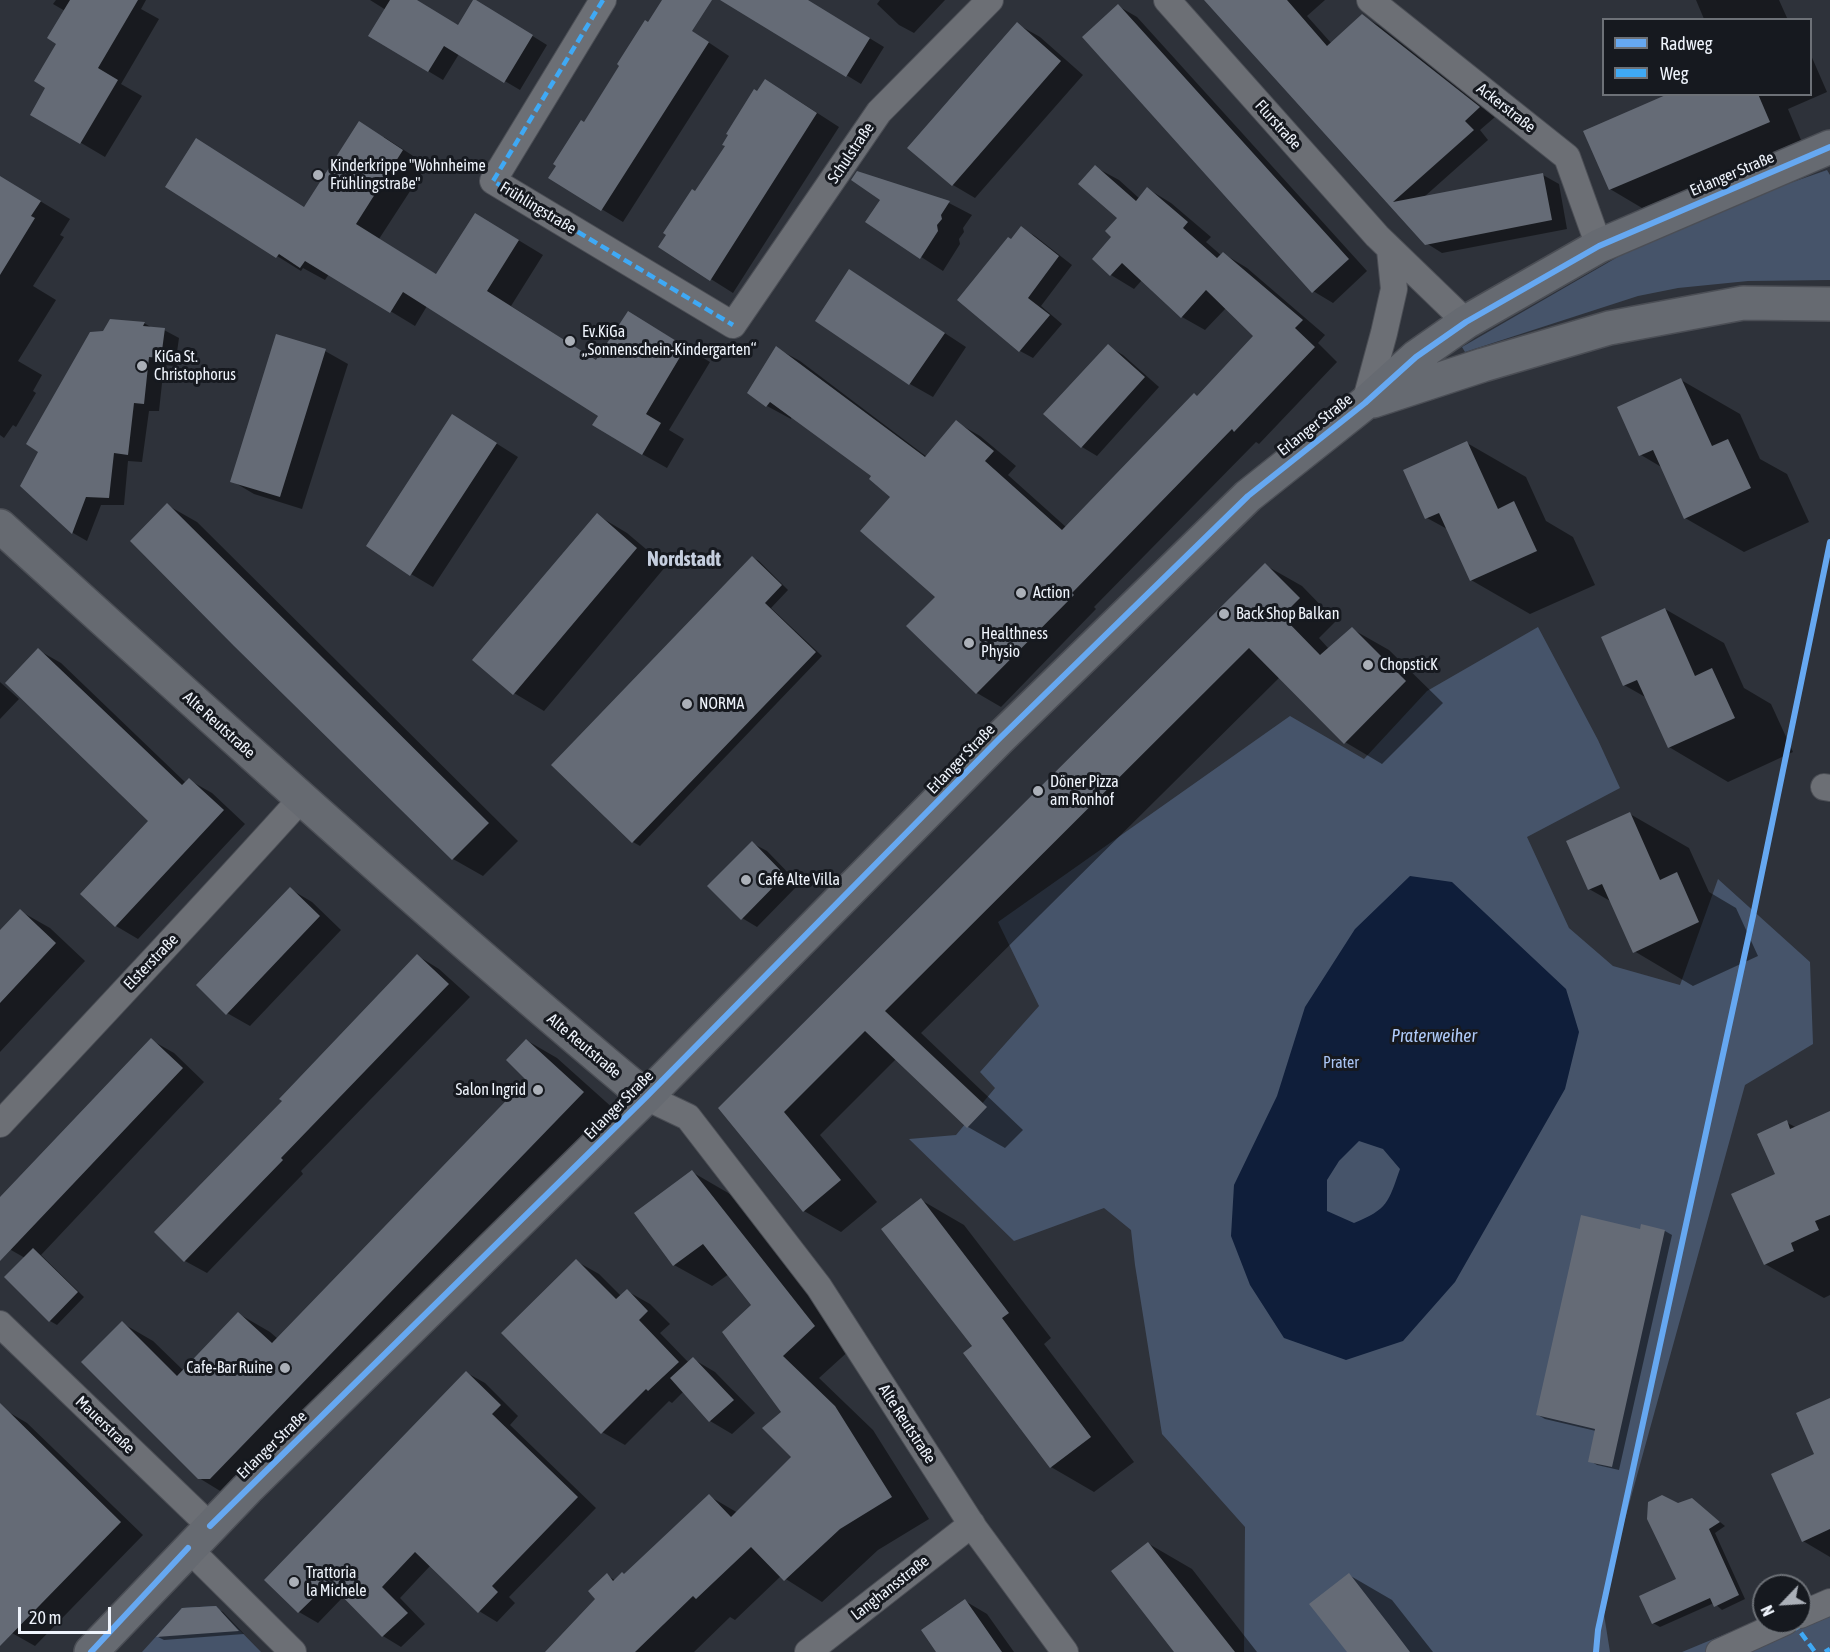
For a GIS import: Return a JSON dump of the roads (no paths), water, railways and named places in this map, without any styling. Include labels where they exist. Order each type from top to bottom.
[{"type":"main road","name":"Erlanger Straße","points":[[91,1652],[199,1537],[646,1097],[999,739],[1240,504],[1365,403],[1416,357],[1466,322],[1599,246],[1830,147]]},
{"type":"main road","name":"Erlanger Straße","points":[[1365,403],[1505,358],[1610,328],[1743,303],[1830,304]]},
{"type":"main road","name":"Alte Reutstraße","points":[[0,526],[301,799],[510,983],[646,1097]]},
{"type":"street","name":"Frühlingstraße","points":[[603,0],[494,181],[733,325]]},
{"type":"street","name":"Schulstraße","points":[[733,325],[879,112],[990,0]]},
{"type":"street","name":"Flurstraße","points":[[1167,0],[1390,250],[1466,322]]},
{"type":"street","name":"Ackerstraße","points":[[1370,0],[1567,157],[1599,246]]},
{"type":"street","points":[[1365,403],[1394,289],[1390,250]]},
{"type":"street","name":"Elsterstraße","points":[[0,1124],[138,975],[198,914],[301,799]]},
{"type":"street","name":"Alte Reutstraße","points":[[646,1097],[688,1117],[812,1278],[972,1524],[1065,1652]]},
{"type":"street","name":"Mauerstraße","points":[[0,1324],[199,1537],[293,1652]]},
{"type":"street","name":"Langhansstraße","points":[[808,1652],[972,1524]]},
{"type":"street","points":[[1812,1610],[1830,1602]]},
{"type":"street","points":[[1719,1652],[1759,1634]]},
{"type":"water","name":"Praterweiher","points":[[1410,876],[1452,882],[1566,989],[1579,1032],[1565,1089],[1455,1282],[1403,1341],[1346,1360],[1284,1338],[1250,1285],[1231,1236],[1234,1185],[1277,1096],[1305,1007],[1355,929]],"holes":[[[1359,1141],[1383,1149],[1400,1169],[1393,1190],[1385,1204],[1374,1213],[1354,1223],[1327,1211],[1327,1180],[1339,1161]]]},
{"type":"place","name":"Kinderkrippe \"Wohnheime Frühlingstraße\"","points":[[318,175]]},
{"type":"place","name":"Ev.KiGa „Sonnenschein-Kindergarten“","points":[[570,341]]},
{"type":"place","name":"KiGa St. Christophorus","points":[[142,366]]},
{"type":"place","name":"Action","points":[[1021,593]]},
{"type":"place","name":"Back Shop Balkan","points":[[1224,614]]},
{"type":"place","name":"Healthness Physio","points":[[969,643]]},
{"type":"place","name":"ChopsticK","points":[[1368,665]]},
{"type":"place","name":"NORMA","points":[[687,704]]},
{"type":"place","name":"Döner Pizza am Ronhof","points":[[1038,791]]},
{"type":"place","name":"Café Alte Villa","points":[[746,880]]},
{"type":"place","name":"Salon Ingrid","points":[[538,1090]]},
{"type":"place","name":"Cafe-Bar Ruine","points":[[285,1368]]},
{"type":"place","name":"Trattoria la Michele","points":[[294,1582]]},
{"type":"district","name":"Nordstadt","points":[[684,560]]},
{"type":"park label","name":"Prater","points":[[1341,1063]]}]
